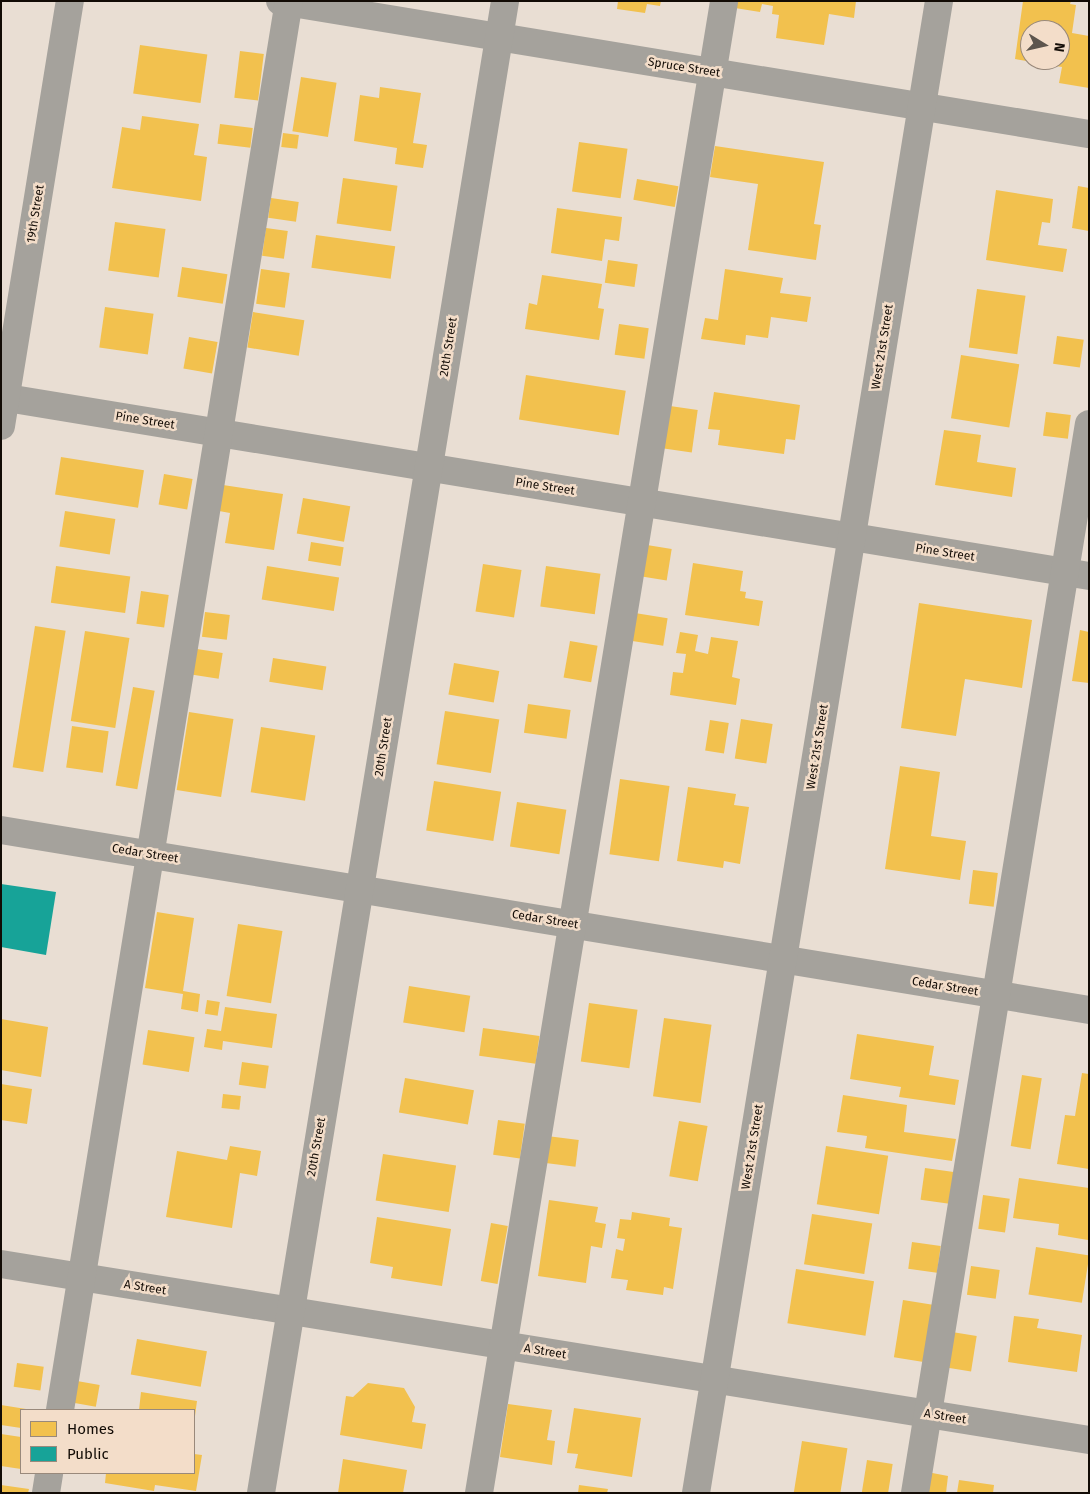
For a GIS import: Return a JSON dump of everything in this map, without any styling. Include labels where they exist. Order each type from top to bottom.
[{"type":"street","name":"19th Street","points":[[1,426],[4,398],[70,1]]},
{"type":"street","name":"20th Street","points":[[261,1493],[505,1]]},
{"type":"street","points":[[480,1493],[724,1]]},
{"type":"street","name":"West 21st Street","points":[[696,1493],[939,1]]},
{"type":"street","name":"Spruce Street","points":[[286,2],[1089,134]]},
{"type":"street","points":[[60,1409],[220,434],[286,2]]},
{"type":"street","name":"Pine Street","points":[[4,398],[1076,574]]},
{"type":"street","points":[[915,1493],[996,995],[1076,574],[1089,424]]},
{"type":"street","name":"Cedar Street","points":[[1,830],[1089,1010]]},
{"type":"street","name":"A Street","points":[[1,1264],[1089,1440]]},
{"type":"street","points":[[46,1493],[50,1474]]},
{"type":"building: Homes","points":[[618,1],[661,1],[660,6],[647,4],[645,13],[617,9]]},
{"type":"building: Homes","points":[[736,1],[856,1],[854,18],[829,14],[824,45],[776,38],[779,15],[772,14],[773,6],[762,4],[760,12],[735,8]]},
{"type":"building: Homes","points":[[1023,1],[1071,1],[1070,4],[1076,5],[1072,33],[1089,36],[1089,88],[1059,83],[1061,70],[1070,70],[1070,20],[1020,20]]},
{"type":"building: Homes","points":[[1020,23],[1020,60],[1015,59]]},
{"type":"building: Homes","points":[[140,45],[207,54],[201,103],[133,94]]},
{"type":"building: Homes","points":[[240,51],[264,54],[258,101],[234,98]]},
{"type":"building: Homes","points":[[301,77],[337,83],[328,137],[292,131]]},
{"type":"building: Homes","points":[[380,87],[421,93],[413,143],[427,145],[423,168],[395,164],[397,148],[354,141],[360,95],[379,98]]},
{"type":"building: Homes","points":[[142,116],[199,124],[194,155],[207,157],[201,201],[112,188],[122,127],[140,130]]},
{"type":"building: Homes","points":[[220,124],[253,128],[250,148],[218,144]]},
{"type":"building: Homes","points":[[283,133],[299,135],[297,149],[281,147]]},
{"type":"building: Homes","points":[[579,142],[628,149],[621,198],[572,192]]},
{"type":"building: Homes","points":[[715,146],[824,162],[814,224],[821,225],[816,260],[748,250],[758,184],[710,177]]},
{"type":"building: Homes","points":[[343,178],[397,186],[391,231],[337,224]]},
{"type":"building: Homes","points":[[637,179],[678,186],[675,207],[633,200]]},
{"type":"building: Homes","points":[[1078,186],[1089,188],[1089,231],[1072,228]]},
{"type":"building: Homes","points":[[996,190],[1053,199],[1050,223],[1042,222],[1038,245],[1067,249],[1063,272],[986,260]]},
{"type":"building: Homes","points":[[271,198],[299,202],[296,222],[268,218]]},
{"type":"building: Homes","points":[[557,208],[622,217],[619,241],[605,239],[602,261],[551,253]]},
{"type":"building: Homes","points":[[115,222],[166,229],[159,278],[108,271]]},
{"type":"building: Homes","points":[[266,228],[288,231],[284,259],[262,256]]},
{"type":"building: Homes","points":[[316,235],[395,246],[391,279],[311,268]]},
{"type":"building: Homes","points":[[608,260],[638,264],[635,287],[605,283]]},
{"type":"building: Homes","points":[[182,267],[227,274],[223,304],[177,297]]},
{"type":"building: Homes","points":[[261,269],[290,273],[285,308],[256,304]]},
{"type":"building: Homes","points":[[725,269],[783,278],[780,293],[811,297],[807,322],[771,317],[768,338],[746,335],[745,345],[701,339],[705,318],[718,320]]},
{"type":"building: Homes","points":[[542,275],[602,284],[598,308],[604,309],[599,340],[525,329],[529,303],[537,305]]},
{"type":"building: Homes","points":[[977,289],[1026,296],[1017,354],[969,347]]},
{"type":"building: Homes","points":[[105,307],[154,314],[148,354],[99,348]]},
{"type":"building: Homes","points":[[253,312],[304,320],[299,356],[247,348]]},
{"type":"building: Homes","points":[[619,324],[649,328],[644,359],[615,355]]},
{"type":"building: Homes","points":[[1057,336],[1084,340],[1080,367],[1053,364]]},
{"type":"building: Homes","points":[[189,337],[218,342],[212,374],[183,369]]},
{"type":"building: Homes","points":[[961,355],[1019,364],[1009,427],[951,418]]},
{"type":"building: Homes","points":[[526,375],[626,391],[619,435],[519,419]]},
{"type":"building: Homes","points":[[714,392],[800,405],[795,440],[786,439],[784,454],[718,445],[720,430],[708,429]]},
{"type":"building: Homes","points":[[670,406],[698,410],[692,452],[664,449]]},
{"type":"building: Homes","points":[[1046,412],[1071,415],[1068,439],[1043,436]]},
{"type":"building: Homes","points":[[944,430],[981,435],[977,462],[1016,468],[1012,497],[935,485]]},
{"type":"building: Homes","points":[[61,457],[144,470],[138,508],[55,495]]},
{"type":"building: Homes","points":[[164,474],[193,479],[187,510],[159,505]]},
{"type":"building: Homes","points":[[223,485],[283,494],[274,550],[225,543],[230,513],[219,511]]},
{"type":"building: Homes","points":[[303,498],[350,506],[344,542],[297,533]]},
{"type":"building: Homes","points":[[65,511],[115,519],[110,555],[59,547]]},
{"type":"building: Homes","points":[[311,542],[344,547],[341,566],[308,561]]},
{"type":"building: Homes","points":[[647,545],[672,549],[667,581],[642,577]]},
{"type":"building: Homes","points":[[693,563],[743,571],[740,591],[746,592],[745,598],[763,601],[759,626],[685,615]]},
{"type":"building: Homes","points":[[483,564],[522,570],[514,618],[475,611]]},
{"type":"building: Homes","points":[[56,566],[130,576],[125,613],[51,603]]},
{"type":"building: Homes","points":[[267,566],[339,577],[334,611],[262,600]]},
{"type":"building: Homes","points":[[546,566],[600,574],[595,614],[540,607]]},
{"type":"building: Homes","points":[[141,591],[169,595],[164,628],[136,624]]},
{"type":"building: Homes","points":[[919,603],[1032,620],[1022,688],[965,679],[956,736],[901,728]]},
{"type":"building: Homes","points":[[205,612],[230,615],[227,640],[202,637]]},
{"type":"building: Homes","points":[[635,613],[668,618],[663,646],[631,641]]},
{"type":"building: Homes","points":[[35,626],[66,631],[43,772],[13,767]]},
{"type":"building: Homes","points":[[1080,630],[1089,632],[1089,683],[1072,681]]},
{"type":"building: Homes","points":[[85,631],[129,638],[115,728],[71,721]]},
{"type":"building: Homes","points":[[680,632],[698,635],[695,651],[708,654],[711,637],[738,641],[732,677],[740,679],[736,705],[670,695],[673,672],[683,673],[686,654],[676,653]]},
{"type":"building: Homes","points":[[570,641],[598,646],[591,682],[564,677]]},
{"type":"building: Homes","points":[[197,649],[223,653],[219,679],[193,675]]},
{"type":"building: Homes","points":[[273,658],[326,666],[323,690],[269,682]]},
{"type":"building: Homes","points":[[454,663],[499,671],[494,703],[448,695]]},
{"type":"building: Homes","points":[[133,687],[155,691],[137,789],[116,785]]},
{"type":"building: Homes","points":[[528,704],[571,710],[567,739],[524,733]]},
{"type":"building: Homes","points":[[445,711],[499,720],[491,773],[437,764]]},
{"type":"building: Homes","points":[[189,712],[233,719],[221,797],[177,790]]},
{"type":"building: Homes","points":[[741,719],[773,724],[766,764],[735,759]]},
{"type":"building: Homes","points":[[710,720],[729,723],[724,754],[705,751]]},
{"type":"building: Homes","points":[[72,726],[109,731],[103,773],[66,768]]},
{"type":"building: Homes","points":[[261,727],[315,736],[305,801],[251,792]]},
{"type":"building: Homes","points":[[900,766],[940,772],[931,836],[966,841],[960,880],[885,869]]},
{"type":"building: Homes","points":[[620,779],[670,786],[659,861],[609,854]]},
{"type":"building: Homes","points":[[434,781],[501,792],[493,841],[426,830]]},
{"type":"building: Homes","points":[[688,787],[736,794],[734,805],[749,807],[740,864],[724,861],[723,868],[677,861]]},
{"type":"building: Homes","points":[[517,802],[566,810],[559,854],[510,846]]},
{"type":"building: Homes","points":[[973,870],[998,873],[994,907],[969,904]]},
{"type":"building: Homes","points":[[157,912],[194,918],[183,991],[200,994],[198,1012],[181,1009],[183,994],[145,988]]},
{"type":"building: Homes","points":[[238,924],[282,931],[271,1003],[227,996]]},
{"type":"building: Homes","points":[[409,986],[470,996],[464,1032],[403,1023]]},
{"type":"building: Homes","points":[[207,1000],[220,1002],[218,1016],[205,1014]]},
{"type":"building: Homes","points":[[589,1003],[638,1010],[629,1068],[581,1061]]},
{"type":"building: Homes","points":[[225,1007],[277,1014],[272,1048],[223,1041],[222,1050],[204,1047],[207,1029],[221,1031]]},
{"type":"building: Homes","points":[[664,1018],[712,1025],[701,1103],[653,1096]]},
{"type":"building: Homes","points":[[1,1019],[48,1027],[41,1077],[1,1070]]},
{"type":"building: Homes","points":[[483,1028],[539,1036],[536,1064],[479,1056]]},
{"type":"building: Homes","points":[[148,1030],[194,1037],[189,1072],[143,1065]]},
{"type":"building: Homes","points":[[857,1034],[934,1046],[929,1075],[959,1080],[955,1105],[899,1097],[901,1087],[850,1079]]},
{"type":"building: Homes","points":[[242,1062],[269,1066],[266,1089],[239,1085]]},
{"type":"building: Homes","points":[[1082,1073],[1089,1074],[1089,1169],[1057,1164],[1065,1115],[1075,1116]]},
{"type":"building: Homes","points":[[1022,1075],[1042,1078],[1030,1149],[1011,1146]]},
{"type":"building: Homes","points":[[405,1078],[474,1090],[468,1125],[399,1112]]},
{"type":"building: Homes","points":[[1,1084],[32,1089],[27,1124],[1,1120]]},
{"type":"building: Homes","points":[[223,1094],[241,1096],[239,1110],[222,1108]]},
{"type":"building: Homes","points":[[843,1095],[907,1105],[904,1132],[956,1139],[952,1161],[865,1148],[867,1136],[837,1132]]},
{"type":"building: Homes","points":[[498,1120],[525,1124],[520,1158],[493,1155]]},
{"type":"building: Homes","points":[[679,1121],[708,1126],[698,1181],[669,1176]]},
{"type":"building: Homes","points":[[547,1136],[579,1140],[575,1167],[544,1163]]},
{"type":"building: Homes","points":[[230,1146],[261,1151],[257,1176],[240,1173],[232,1228],[166,1217],[177,1151],[227,1160]]},
{"type":"building: Homes","points":[[826,1146],[888,1156],[879,1214],[817,1204]]},
{"type":"building: Homes","points":[[383,1154],[456,1166],[449,1212],[376,1200]]},
{"type":"building: Homes","points":[[925,1168],[954,1172],[949,1204],[921,1200]]},
{"type":"building: Homes","points":[[1019,1178],[1089,1188],[1088,1240],[1058,1235],[1059,1224],[1013,1218]]},
{"type":"building: Homes","points":[[983,1195],[1010,1199],[1005,1232],[978,1229]]},
{"type":"building: Homes","points":[[549,1200],[598,1207],[595,1222],[606,1224],[602,1248],[591,1246],[586,1283],[538,1276]]},
{"type":"building: Homes","points":[[632,1212],[670,1218],[669,1226],[682,1228],[673,1289],[664,1287],[663,1295],[626,1290],[628,1280],[611,1278],[616,1249],[623,1251],[625,1239],[617,1238],[620,1219],[631,1220]]},
{"type":"building: Homes","points":[[812,1214],[872,1224],[864,1274],[804,1264]]},
{"type":"building: Homes","points":[[377,1217],[451,1229],[442,1286],[391,1278],[393,1267],[370,1263]]},
{"type":"building: Homes","points":[[491,1223],[508,1226],[497,1284],[481,1281]]},
{"type":"building: Homes","points":[[912,1242],[941,1246],[937,1273],[908,1269]]},
{"type":"building: Homes","points":[[1036,1247],[1089,1255],[1082,1303],[1028,1294]]},
{"type":"building: Homes","points":[[971,1266],[1000,1270],[996,1299],[967,1295]]},
{"type":"building: Homes","points":[[796,1269],[874,1281],[865,1336],[787,1323]]},
{"type":"building: Homes","points":[[903,1300],[933,1305],[924,1362],[894,1357]]},
{"type":"building: Homes","points":[[1014,1316],[1039,1319],[1037,1328],[1082,1335],[1077,1372],[1008,1362]]},
{"type":"building: Homes","points":[[952,1332],[977,1336],[971,1371],[946,1368]]},
{"type":"building: Homes","points":[[137,1339],[207,1351],[201,1387],[131,1374]]},
{"type":"building: Homes","points":[[17,1363],[44,1367],[40,1391],[14,1387]]},
{"type":"building: Homes","points":[[77,1381],[100,1385],[96,1407],[73,1403]]},
{"type":"building: Homes","points":[[368,1383],[404,1388],[415,1407],[412,1422],[426,1424],[422,1449],[340,1435],[346,1396],[353,1397]]},
{"type":"building: Homes","points":[[141,1392],[197,1401],[195,1416],[195,1409],[139,1409]]},
{"type":"building: Homes","points":[[508,1404],[552,1410],[547,1440],[555,1441],[552,1465],[500,1457]]},
{"type":"building: Homes","points":[[1,1405],[26,1409],[20,1409],[20,1428],[1,1425]]},
{"type":"building: Homes","points":[[574,1408],[641,1418],[632,1477],[575,1468],[578,1454],[567,1453]]},
{"type":"building: Homes","points":[[1,1434],[20,1437],[20,1469],[1,1466]]},
{"type":"building: Homes","points":[[802,1441],[847,1448],[840,1493],[794,1493]]},
{"type":"building: Homes","points":[[195,1454],[202,1455],[196,1491],[155,1485],[154,1491],[105,1483],[106,1474],[195,1474]]},
{"type":"building: Homes","points":[[343,1459],[407,1470],[403,1493],[338,1493]]},
{"type":"building: Homes","points":[[867,1460],[893,1464],[888,1493],[862,1493]]},
{"type":"building: Homes","points":[[927,1472],[948,1476],[946,1493],[924,1493]]},
{"type":"building: Homes","points":[[959,1480],[994,1485],[993,1493],[957,1493]]},
{"type":"building: Homes","points":[[1,1485],[29,1489],[28,1493],[1,1493]]},
{"type":"building: Homes","points":[[579,1485],[608,1489],[607,1493],[578,1493]]},
{"type":"building: Public","points":[[1,884],[56,892],[46,955],[1,947]]}]
